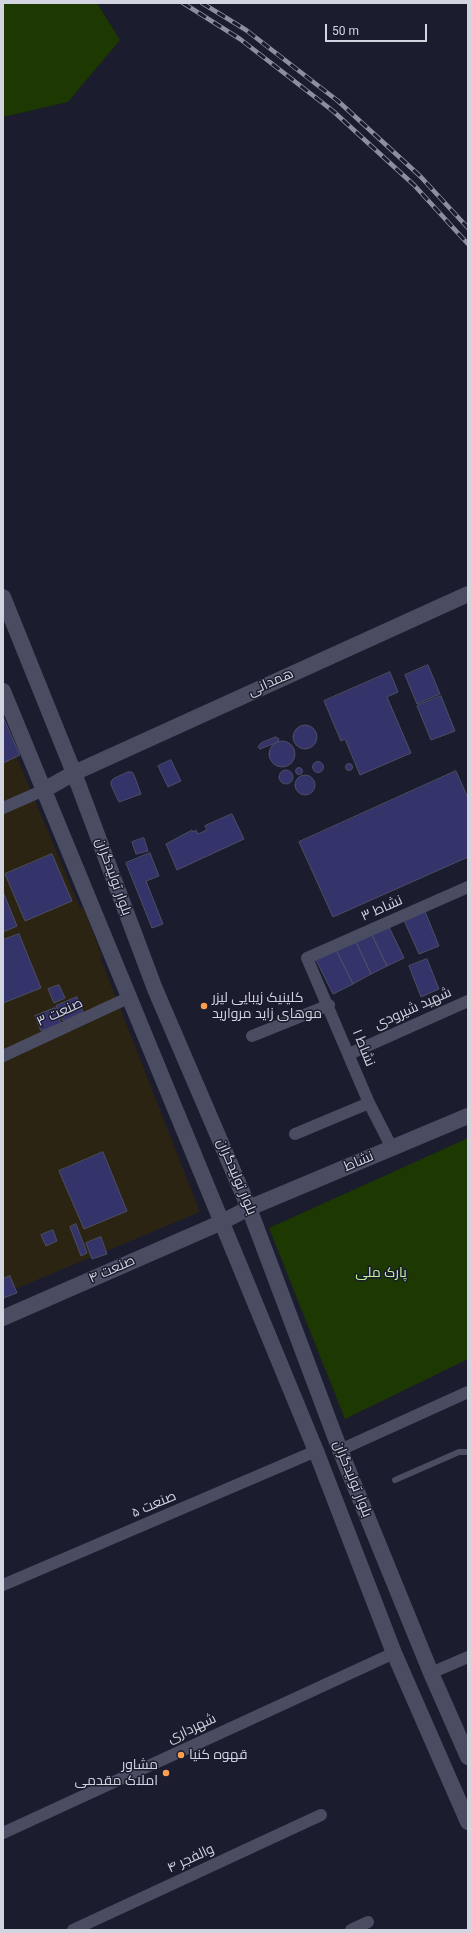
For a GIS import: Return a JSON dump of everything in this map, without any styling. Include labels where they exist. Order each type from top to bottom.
[{"type":"main road","name":"همدانی","points":[[44,790],[74,773],[468,594]]},
{"type":"main road","name":"بلوار تولیدگران","points":[[3,597],[74,773],[155,989],[249,1208],[340,1450],[431,1674],[468,1757]]},
{"type":"main road","name":"بلوار تولیدگران","points":[[3,691],[130,997],[220,1223],[316,1452],[394,1653],[468,1822]]},
{"type":"main road","points":[[130,997],[155,989]]},
{"type":"main road","name":"نشاط","points":[[220,1223],[249,1208],[468,1116]]},
{"type":"main road","name":"صنعت ۴","points":[[3,1318],[220,1223]]},
{"type":"street","points":[[3,808],[44,790]]},
{"type":"street","name":"نشاط ۳","points":[[307,958],[468,887]]},
{"type":"street","name":"نشاط ۱","points":[[307,958],[329,1005],[369,1103],[392,1148]]},
{"type":"street","name":"صنعت ۳","points":[[3,1056],[130,997]]},
{"type":"street","name":"شهید شیرودی","points":[[349,1054],[468,1001]]},
{"type":"street","points":[[252,1036],[329,1005]]},
{"type":"street","points":[[295,1134],[369,1103]]},
{"type":"street","points":[[340,1450],[468,1392]]},
{"type":"street","name":"صنعت ۵","points":[[3,1585],[316,1452]]},
{"type":"street","name":"شهرداری","points":[[3,1833],[394,1653]]},
{"type":"street","points":[[431,1674],[468,1657]]},
{"type":"street","name":"والفجر ۴","points":[[73,1930],[321,1815]]},
{"type":"street","points":[[351,1930],[368,1922]]},
{"type":"lane","points":[[395,1480],[459,1452],[468,1452]]},
{"type":"shaded area","points":[[3,724],[80,908],[83,907],[102,956],[100,957],[200,1212],[3,1294]]},
{"type":"green space","points":[[3,3],[97,3],[120,40],[68,102],[3,117]]},
{"type":"green space","name":"پارک ملی","points":[[468,1138],[468,1359],[345,1419],[269,1228]]},
{"type":"building","points":[[428,665],[440,694],[417,704],[405,675]]},
{"type":"building","points":[[390,672],[398,692],[387,697],[411,753],[360,775],[345,739],[341,741],[324,701]]},
{"type":"building","points":[[441,696],[455,731],[431,740],[417,706]]},
{"type":"building","points":[[3,717],[20,755],[3,763]]},
{"type":"building","points":[[305,725],[314,728],[317,737],[314,746],[305,749],[296,746],[293,737],[296,728]]},
{"type":"building","points":[[276,737],[279,739],[278,742],[260,749],[258,747],[261,743]]},
{"type":"building","points":[[282,741],[291,745],[295,754],[291,763],[282,767],[273,763],[269,754],[273,745]]},
{"type":"building","points":[[171,760],[181,781],[168,787],[158,766]]},
{"type":"building","points":[[316,762],[320,762],[322,763],[322,771],[316,772],[313,769],[313,765]]},
{"type":"building","points":[[349,763],[352,764],[352,770],[349,771],[346,770],[345,767],[346,764]]},
{"type":"building","points":[[299,768],[302,771],[299,774],[296,771]]},
{"type":"building","points":[[286,770],[291,772],[293,777],[291,782],[286,784],[281,782],[279,777],[281,772]]},
{"type":"building","points":[[456,771],[468,798],[468,857],[333,917],[299,842]]},
{"type":"building","points":[[128,772],[132,772],[134,775],[141,794],[119,802],[111,782],[113,779]]},
{"type":"building","points":[[305,775],[312,778],[315,785],[312,792],[305,795],[298,792],[295,785],[298,778]]},
{"type":"building","points":[[232,814],[244,839],[177,870],[166,844],[192,830],[193,832],[196,830],[198,834],[207,830],[205,826]]},
{"type":"building","points":[[144,838],[148,851],[136,854],[132,842]]},
{"type":"building","points":[[150,853],[159,876],[146,881],[163,924],[152,928],[126,863]]},
{"type":"building","points":[[52,854],[72,901],[25,921],[5,874]]},
{"type":"building","points":[[3,892],[17,926],[3,932]]},
{"type":"building","points":[[424,909],[439,946],[419,954],[403,918]]},
{"type":"building","points":[[388,925],[404,958],[387,966],[371,933]]},
{"type":"building","points":[[371,933],[387,966],[371,974],[355,940]]},
{"type":"building","points":[[19,934],[41,988],[3,1003],[3,940]]},
{"type":"building","points":[[355,940],[371,974],[353,984],[336,950]]},
{"type":"building","points":[[336,950],[353,984],[333,994],[316,960]]},
{"type":"building","points":[[427,959],[439,989],[421,997],[409,966]]},
{"type":"building","points":[[59,985],[65,998],[54,1003],[48,989]]},
{"type":"building","points":[[77,997],[83,1012],[63,1021],[56,1006]]},
{"type":"building","points":[[55,1008],[61,1023],[41,1031],[35,1016]]},
{"type":"building","points":[[103,1152],[127,1211],[84,1229],[59,1171]]},
{"type":"building","points":[[76,1224],[87,1253],[81,1256],[70,1227]]},
{"type":"building","points":[[53,1230],[57,1241],[46,1246],[41,1235]]},
{"type":"building","points":[[101,1237],[107,1254],[92,1259],[86,1243]]},
{"type":"building","points":[[10,1276],[17,1293],[3,1298],[3,1279]]},
{"type":"railway","points":[[183,3],[240,39],[333,111],[414,185],[468,244]]},
{"type":"railway","points":[[202,3],[246,30],[338,101],[420,176],[468,228]]},
{"type":"place","name":"کلینیک زیبایی لیزر موهای زاید مروارید","points":[[204,1006]]},
{"type":"place","name":"قهوه کنیا","points":[[181,1755]]},
{"type":"place","name":"مشاور املاک مقدمی","points":[[166,1773]]}]
